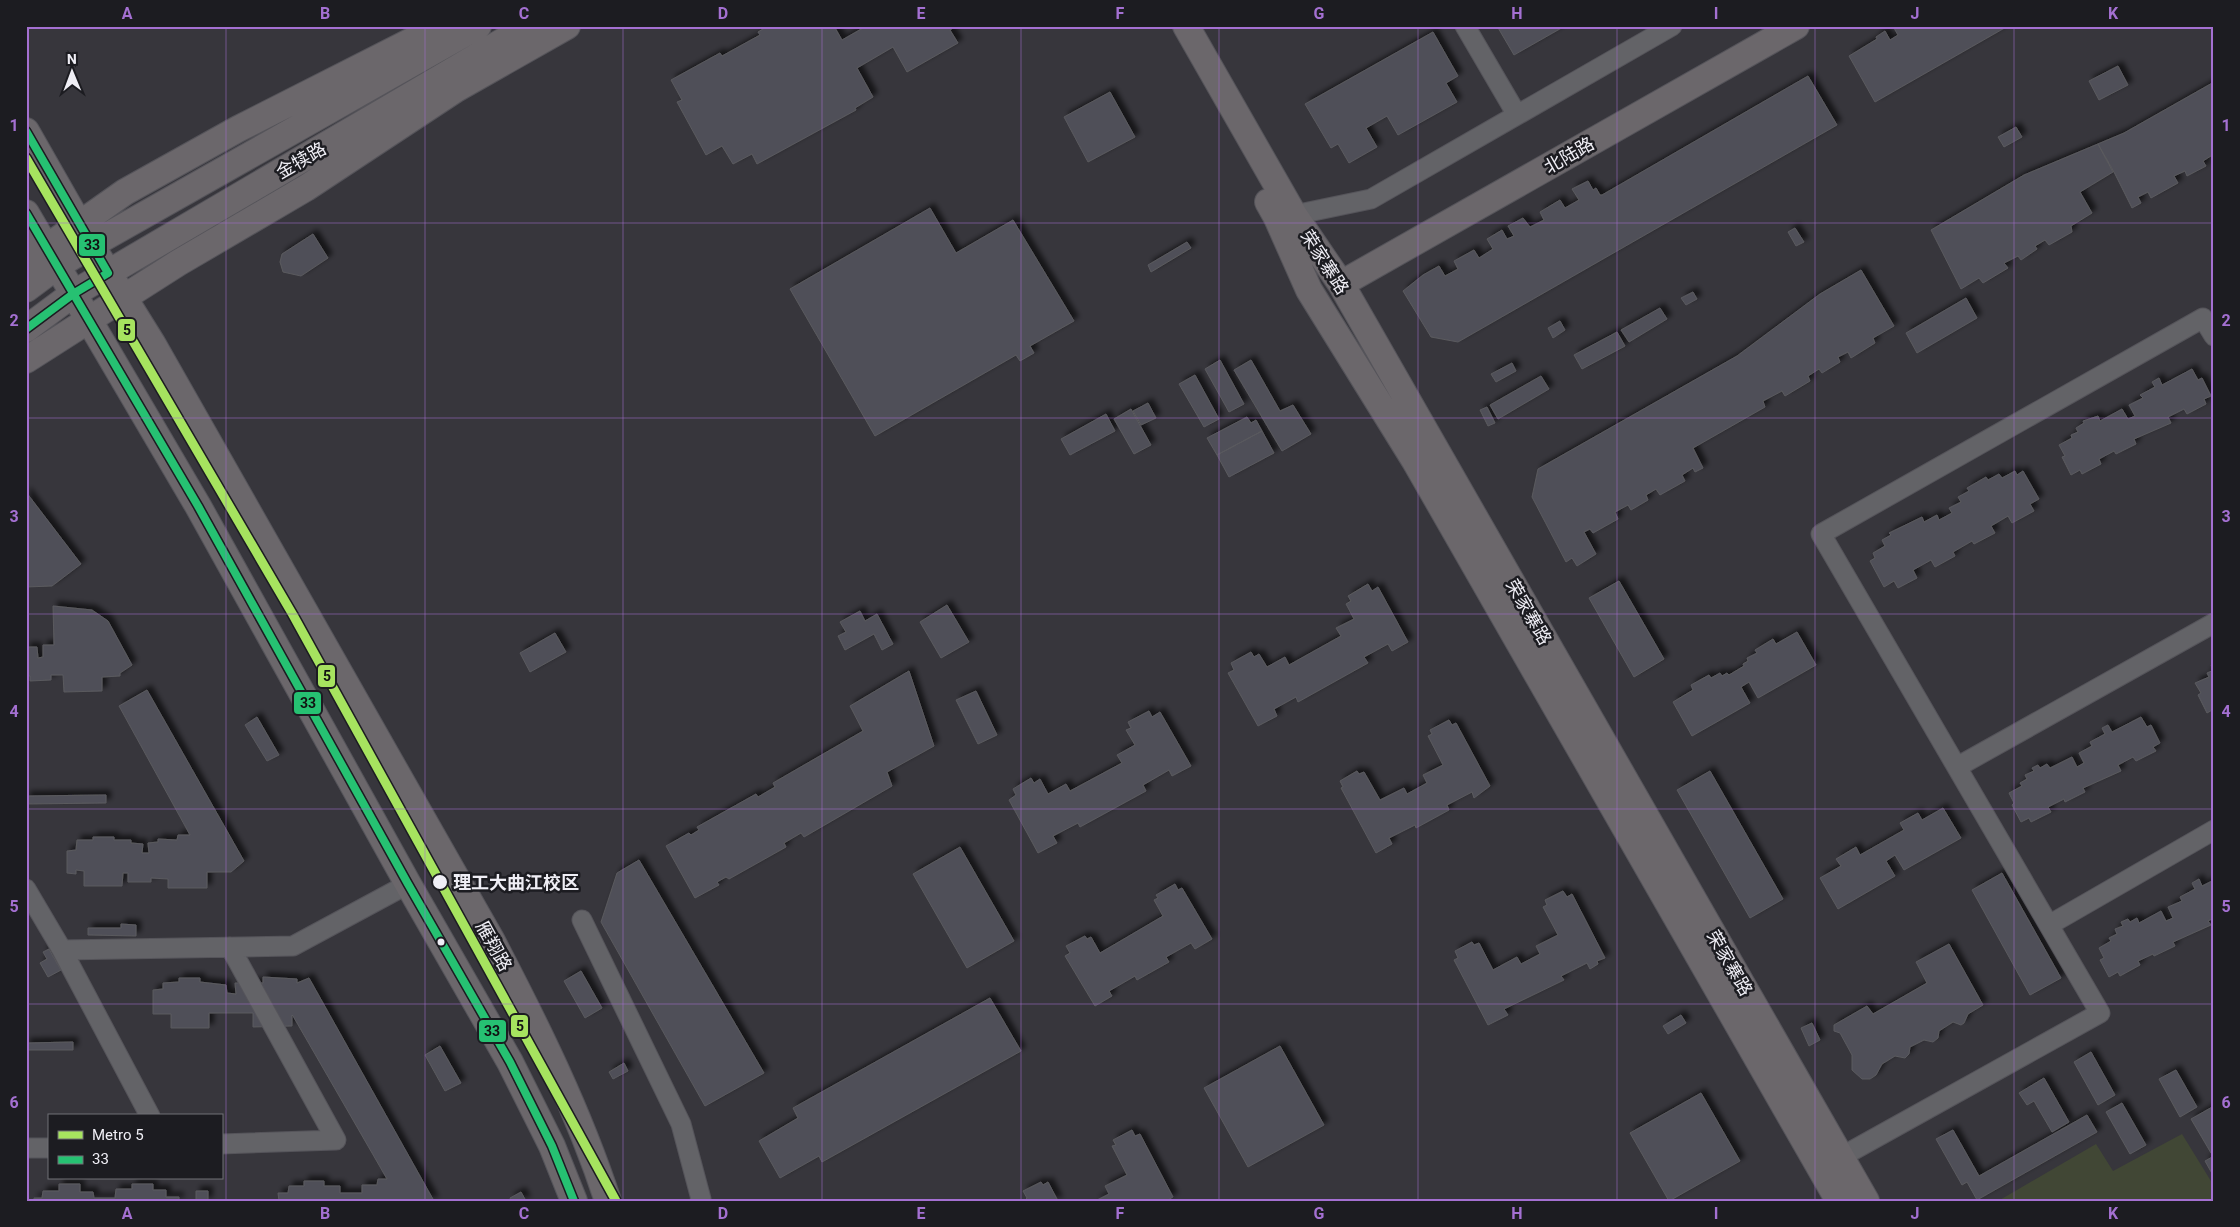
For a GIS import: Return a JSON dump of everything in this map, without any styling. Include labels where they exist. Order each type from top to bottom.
[{"type":"street","points":[[26,289],[43,258],[86,235],[125,192],[238,129],[441,26]]},
{"type":"street","name":"金犊路","points":[[86,235],[478,26]]},
{"type":"street","name":"金犊路","points":[[26,329],[74,294],[108,273],[528,26]]},
{"type":"street","points":[[26,360],[178,262],[306,188],[456,89],[567,26]]},
{"type":"street","name":"荣家寨路","points":[[1167,26],[1277,218],[1309,290],[1415,462],[1839,1201]]},
{"type":"street","name":"荣家寨路","points":[[1186,26],[1294,215],[1341,284],[1866,1201]]},
{"type":"street","points":[[1465,26],[1517,115]]},
{"type":"street","points":[[1294,215],[1371,199],[1672,26]]},
{"type":"street","name":"北陆路","points":[[1341,284],[1796,26]]},
{"type":"street","name":"雁翔路","points":[[26,131],[108,273],[152,343],[492,941],[527,1007],[570,1098],[608,1201]]},
{"type":"street","points":[[26,213],[43,258],[74,294],[198,506],[527,1094],[552,1146],[574,1201]]},
{"type":"street","points":[[1841,1157],[2100,1013],[1821,534],[2203,318],[2214,336]]},
{"type":"street","points":[[1957,767],[2214,623]]},
{"type":"street","points":[[2049,925],[2214,830]]},
{"type":"street","points":[[62,950],[293,946],[408,884]]},
{"type":"street","points":[[26,890],[62,950],[149,1114]]},
{"type":"street","points":[[582,920],[681,1124],[700,1201]]},
{"type":"street","points":[[222,1144],[336,1140],[230,947]]},
{"type":"street","points":[[26,1148],[48,1148]]},
{"type":"green space","points":[[2182,1134],[2214,1186],[2214,1201],[1998,1201],[2096,1144],[2113,1171]]},
{"type":"building","points":[[768,26],[834,26],[842,40],[863,28],[861,26],[956,26],[950,30],[958,43],[907,72],[893,47],[857,68],[873,97],[855,108],[856,110],[757,164],[752,154],[733,164],[722,146],[706,155],[677,102],[682,100],[671,80],[720,53],[722,56],[760,35],[758,32]]},
{"type":"building","points":[[1497,26],[1565,26],[1514,55]]},
{"type":"building","points":[[1896,26],[2008,26],[1875,102],[1849,56],[1877,39],[1876,37],[1885,31],[1890,40],[1898,35],[1894,28]]},
{"type":"building","points":[[1433,32],[1458,76],[1446,83],[1457,102],[1398,135],[1387,116],[1366,128],[1377,147],[1349,163],[1338,144],[1331,148],[1305,104]]},
{"type":"building","points":[[2118,66],[2128,85],[2099,100],[2089,81]]},
{"type":"building","points":[[1808,76],[1837,125],[1458,342],[1431,337],[1403,291],[1423,275],[1439,266],[1445,276],[1458,269],[1454,261],[1474,250],[1479,258],[1493,249],[1487,239],[1502,230],[1507,239],[1514,236],[1508,226],[1523,218],[1530,227],[1544,220],[1540,212],[1560,200],[1565,208],[1579,200],[1572,189],[1588,181],[1593,190],[1596,188],[1600,195],[1602,195]]},
{"type":"building","points":[[2214,82],[2214,154],[2203,161],[2206,166],[2187,176],[2185,171],[2174,176],[2178,183],[2151,198],[2148,192],[2138,197],[2141,203],[2132,208],[2115,174],[2098,144],[2113,172],[2080,192],[2092,213],[2071,226],[2072,232],[2049,245],[2045,240],[2035,246],[2037,249],[2021,260],[2018,256],[2004,263],[2008,268],[1983,283],[1979,278],[1961,289],[1931,230],[2024,175],[2124,133]]},
{"type":"building","points":[[1110,92],[1135,137],[1088,162],[1064,117]]},
{"type":"building","points":[[2016,127],[2022,137],[2004,147],[1998,137]]},
{"type":"building","points":[[930,208],[956,253],[1013,220],[1074,321],[1030,346],[1034,353],[1020,361],[1016,355],[875,436],[790,289]]},
{"type":"building","points":[[1795,228],[1804,242],[1796,246],[1788,232]]},
{"type":"building","points":[[313,234],[328,258],[301,276],[283,272],[280,262],[282,254]]},
{"type":"building","points":[[1187,242],[1191,248],[1151,272],[1148,265]]},
{"type":"building","points":[[1861,270],[1894,326],[1873,338],[1875,343],[1851,358],[1848,352],[1838,357],[1840,362],[1822,373],[1819,369],[1808,376],[1810,381],[1785,396],[1782,391],[1763,401],[1765,407],[1693,448],[1703,468],[1695,472],[1693,468],[1682,475],[1685,481],[1660,495],[1656,489],[1646,495],[1648,500],[1631,510],[1628,505],[1615,512],[1618,519],[1593,533],[1590,529],[1584,532],[1596,554],[1577,566],[1572,558],[1566,562],[1532,497],[1538,469],[1737,356],[1820,294]]},
{"type":"building","points":[[1693,292],[1697,299],[1686,305],[1681,298]]},
{"type":"building","points":[[1966,298],[1977,318],[1917,353],[1906,333]]},
{"type":"building","points":[[1660,308],[1667,319],[1629,342],[1621,330]]},
{"type":"building","points":[[1560,321],[1565,330],[1553,338],[1548,328]]},
{"type":"building","points":[[1617,332],[1625,346],[1582,369],[1574,355]]},
{"type":"building","points":[[1220,360],[1244,404],[1229,412],[1205,369]]},
{"type":"building","points":[[1251,360],[1280,411],[1293,405],[1311,434],[1282,451],[1234,370]]},
{"type":"building","points":[[1512,363],[1516,371],[1496,382],[1491,374]]},
{"type":"building","points":[[2192,369],[2198,380],[2202,378],[2211,396],[2204,399],[2206,404],[2187,414],[2184,409],[2168,417],[2171,423],[2134,439],[2136,444],[2116,454],[2114,451],[2099,459],[2101,464],[2082,474],[2080,470],[2071,475],[2062,457],[2065,456],[2059,445],[2072,438],[2071,435],[2078,432],[2076,428],[2084,423],[2083,421],[2098,416],[2100,421],[2122,409],[2128,419],[2135,416],[2129,405],[2143,398],[2140,395],[2155,387],[2152,382],[2159,378],[2162,385]]},
{"type":"building","points":[[1195,375],[1219,419],[1204,427],[1179,384]]},
{"type":"building","points":[[1541,376],[1549,389],[1498,419],[1490,405]]},
{"type":"building","points":[[1148,403],[1156,418],[1141,425],[1133,411]]},
{"type":"building","points":[[1487,407],[1495,423],[1488,426],[1480,410]]},
{"type":"building","points":[[1131,409],[1151,445],[1134,454],[1114,419]]},
{"type":"building","points":[[1106,414],[1115,431],[1070,455],[1061,439]]},
{"type":"building","points":[[1247,417],[1251,423],[1256,420],[1262,431],[1217,455],[1207,438]]},
{"type":"building","points":[[1262,431],[1274,453],[1229,477],[1217,455]]},
{"type":"building","points":[[2015,471],[2017,475],[2023,471],[2039,499],[2030,504],[2034,511],[2012,523],[2008,516],[1991,526],[1995,533],[1974,544],[1972,541],[1953,552],[1955,556],[1935,567],[1931,560],[1913,570],[1917,578],[1898,588],[1894,581],[1884,587],[1870,561],[1875,558],[1873,553],[1885,546],[1882,540],[1891,535],[1889,533],[1922,517],[1924,522],[1937,515],[1939,520],[1952,513],[1949,508],[1961,502],[1958,497],[1969,491],[1967,488],[1986,477],[1988,480],[1999,474],[2002,478]]},
{"type":"building","points":[[26,492],[81,564],[52,586],[26,587]]},
{"type":"building","points":[[1619,581],[1664,659],[1634,677],[1589,598]]},
{"type":"building","points":[[1368,584],[1372,591],[1378,587],[1408,642],[1392,651],[1388,644],[1364,657],[1368,663],[1298,702],[1296,697],[1274,709],[1277,716],[1258,726],[1228,673],[1234,670],[1231,663],[1251,652],[1254,657],[1259,654],[1267,667],[1285,657],[1289,665],[1341,636],[1336,628],[1354,619],[1346,604],[1351,601],[1348,596]]},
{"type":"building","points":[[947,605],[969,642],[941,658],[920,622]]},
{"type":"building","points":[[53,606],[92,610],[108,621],[132,665],[120,673],[120,676],[102,677],[102,691],[64,692],[63,675],[51,675],[51,680],[30,681],[30,676],[26,676],[26,647],[37,647],[38,658],[43,657],[43,645],[54,645]]},
{"type":"building","points":[[860,611],[865,621],[877,614],[893,644],[882,650],[874,634],[845,650],[838,636],[846,632],[840,622]]},
{"type":"building","points":[[1797,632],[1816,665],[1758,698],[1749,682],[1741,687],[1750,703],[1692,736],[1673,702],[1693,690],[1691,685],[1709,675],[1711,678],[1720,673],[1722,676],[1727,673],[1729,675],[1744,666],[1743,664],[1748,661],[1747,658],[1757,653],[1755,650],[1773,639],[1776,644]]},
{"type":"building","points":[[555,633],[566,652],[530,672],[520,653]]},
{"type":"building","points":[[2214,670],[2214,709],[2207,713],[2198,695],[2201,693],[2195,683],[2209,677],[2207,673]]},
{"type":"building","points":[[909,671],[934,746],[887,772],[892,786],[804,837],[801,833],[784,843],[786,847],[729,879],[726,877],[717,882],[719,885],[695,898],[666,846],[689,833],[691,835],[699,830],[697,827],[756,794],[758,797],[775,787],[773,783],[863,731],[850,706]]},
{"type":"building","points":[[147,690],[244,861],[231,872],[207,872],[207,888],[168,888],[168,879],[151,878],[151,882],[128,882],[128,873],[123,873],[122,886],[84,886],[84,871],[76,870],[76,874],[67,873],[67,851],[76,850],[77,840],[93,840],[93,837],[114,837],[114,840],[131,840],[131,843],[143,844],[142,853],[149,853],[148,843],[158,842],[158,839],[177,840],[178,835],[190,835],[119,706]]},
{"type":"building","points":[[976,691],[997,735],[978,744],[956,700]]},
{"type":"building","points":[[1149,711],[1152,717],[1160,712],[1191,766],[1172,776],[1169,770],[1143,785],[1146,791],[1080,827],[1078,823],[1053,836],[1057,843],[1038,853],[1009,800],[1016,795],[1013,789],[1031,778],[1034,783],[1040,779],[1048,794],[1066,784],[1070,791],[1122,763],[1117,755],[1135,745],[1126,730],[1131,728],[1128,722]]},
{"type":"building","points":[[257,717],[279,755],[267,761],[245,725]]},
{"type":"building","points":[[2141,717],[2147,727],[2151,725],[2160,743],[2153,747],[2156,751],[2136,761],[2133,757],[2118,765],[2121,771],[2083,788],[2085,792],[2065,802],[2064,799],[2048,807],[2051,812],[2031,822],[2029,818],[2021,822],[2012,805],[2014,803],[2009,793],[2022,786],[2020,783],[2027,779],[2025,775],[2034,771],[2032,768],[2038,765],[2040,768],[2047,764],[2050,768],[2072,757],[2077,767],[2084,763],[2079,753],[2092,746],[2090,742],[2105,734],[2102,728],[2108,725],[2112,732]]},
{"type":"building","points":[[1449,720],[1452,725],[1456,723],[1490,786],[1474,798],[1472,792],[1447,805],[1449,810],[1416,828],[1415,825],[1389,838],[1392,844],[1376,853],[1341,788],[1343,787],[1340,781],[1357,771],[1359,774],[1364,772],[1380,800],[1404,788],[1407,794],[1427,783],[1423,775],[1443,765],[1428,736],[1432,734],[1430,730]]},
{"type":"building","points":[[1710,771],[1783,899],[1750,918],[1677,790]]},
{"type":"building","points":[[106,795],[106,803],[26,804],[26,796]]},
{"type":"building","points":[[1943,808],[1961,838],[1904,870],[1895,855],[1886,861],[1895,876],[1838,909],[1820,878],[1841,866],[1836,859],[1856,847],[1860,855],[1904,830],[1900,823],[1918,813],[1922,820]]},
{"type":"building","points":[[960,847],[1014,941],[967,968],[913,874]]},
{"type":"building","points":[[639,860],[764,1073],[705,1106],[601,922],[617,873]]},
{"type":"building","points":[[2002,873],[2061,978],[2030,995],[1972,890]]},
{"type":"building","points":[[2199,879],[2202,886],[2214,880],[2214,918],[2208,921],[2211,925],[2173,942],[2175,946],[2138,961],[2140,965],[2120,976],[2118,972],[2109,977],[2100,960],[2104,958],[2099,948],[2111,941],[2109,938],[2117,934],[2115,929],[2123,926],[2121,922],[2128,919],[2130,922],[2137,918],[2139,923],[2161,911],[2166,921],[2173,918],[2168,907],[2182,901],[2180,897],[2195,889],[2192,883]]},
{"type":"building","points":[[1175,884],[1178,890],[1182,888],[1212,939],[1195,949],[1191,943],[1166,957],[1169,962],[1137,980],[1135,976],[1109,991],[1112,996],[1095,1006],[1065,956],[1070,953],[1066,946],[1085,936],[1087,939],[1091,937],[1100,953],[1163,916],[1154,900],[1158,898],[1156,895]]},
{"type":"building","points":[[1563,891],[1567,897],[1572,894],[1605,958],[1597,961],[1598,964],[1590,969],[1587,963],[1561,976],[1564,980],[1504,1009],[1508,1015],[1488,1025],[1454,960],[1458,958],[1455,951],[1472,942],[1474,945],[1479,943],[1493,970],[1517,957],[1521,964],[1540,954],[1536,946],[1558,935],[1543,907],[1547,905],[1545,900]]},
{"type":"building","points":[[121,924],[136,925],[136,936],[88,935],[88,928],[121,928]]},
{"type":"building","points":[[1949,944],[1983,1005],[1968,1014],[1961,1025],[1953,1022],[1939,1031],[1938,1038],[1933,1042],[1924,1040],[1910,1047],[1909,1054],[1905,1058],[1895,1056],[1882,1064],[1876,1075],[1870,1079],[1862,1079],[1852,1070],[1852,1055],[1840,1033],[1834,1031],[1834,1025],[1867,1006],[1873,1014],[1927,983],[1916,962]]},
{"type":"building","points":[[49,949],[61,970],[48,977],[40,963],[47,959],[43,952]]},
{"type":"building","points":[[581,971],[602,1008],[585,1018],[564,981]]},
{"type":"building","points":[[263,977],[297,979],[297,983],[309,978],[434,1201],[279,1201],[278,1193],[288,1193],[289,1186],[304,1186],[304,1181],[324,1181],[324,1186],[340,1186],[340,1193],[362,1193],[362,1185],[377,1185],[378,1179],[387,1179],[293,1016],[292,1026],[253,1027],[253,1013],[209,1013],[209,1028],[171,1028],[171,1014],[153,1014],[153,990],[163,989],[163,983],[179,982],[179,978],[200,978],[200,982],[226,985],[227,993],[236,994],[235,983],[263,983]]},
{"type":"building","points":[[990,998],[1021,1051],[822,1162],[819,1156],[780,1178],[759,1141],[798,1118],[793,1108]]},
{"type":"building","points":[[1681,1015],[1686,1023],[1668,1034],[1663,1026]]},
{"type":"building","points":[[1812,1023],[1820,1040],[1809,1046],[1801,1028]]},
{"type":"building","points":[[73,1042],[73,1050],[26,1050],[26,1043]]},
{"type":"building","points":[[440,1046],[461,1083],[445,1091],[425,1055]]},
{"type":"building","points":[[1280,1046],[1324,1125],[1248,1167],[1204,1088]]},
{"type":"building","points":[[2091,1052],[2115,1095],[2098,1105],[2074,1062]]},
{"type":"building","points":[[624,1063],[628,1071],[613,1079],[609,1072]]},
{"type":"building","points":[[2176,1070],[2197,1107],[2180,1117],[2159,1079]]},
{"type":"building","points":[[2044,1078],[2069,1122],[2052,1132],[2034,1101],[2027,1105],[2019,1093]]},
{"type":"building","points":[[1701,1093],[1740,1161],[1669,1201],[1630,1133]]},
{"type":"building","points":[[2122,1103],[2146,1145],[2130,1154],[2106,1112]]},
{"type":"building","points":[[2214,1106],[2214,1151],[2211,1153],[2191,1119]]},
{"type":"building","points":[[2087,1115],[2097,1132],[1977,1200],[1967,1182],[1962,1185],[1936,1139],[1953,1130],[1979,1176]]},
{"type":"building","points":[[1132,1130],[1135,1136],[1140,1134],[1173,1197],[1166,1201],[1095,1201],[1109,1194],[1105,1186],[1127,1175],[1112,1146],[1116,1145],[1113,1140]]},
{"type":"building","points":[[2214,1156],[2214,1177],[2205,1161]]},
{"type":"building","points":[[1041,1182],[1043,1185],[1048,1182],[1058,1201],[1024,1201],[1027,1198],[1023,1191]]},
{"type":"building","points":[[59,1184],[80,1184],[80,1192],[93,1192],[94,1198],[115,1198],[116,1189],[132,1189],[132,1184],[153,1184],[153,1190],[166,1190],[166,1197],[179,1197],[179,1201],[34,1201],[34,1198],[42,1198],[43,1191],[59,1191]]},
{"type":"building","points":[[196,1191],[208,1191],[208,1201],[196,1201]]},
{"type":"building","points":[[521,1192],[526,1201],[511,1201],[510,1198]]},
{"type":"metro line","name":"5","points":[[26,158],[293,615],[616,1201]]},
{"type":"transit line","name":"33","points":[[26,131],[108,273],[73,294],[26,329]]},
{"type":"transit line","name":"33","points":[[26,213],[198,506],[408,884],[510,1062],[552,1146],[574,1201]]},
{"type":"place","name":"理工大曲江校区","points":[[440,882]]}]
